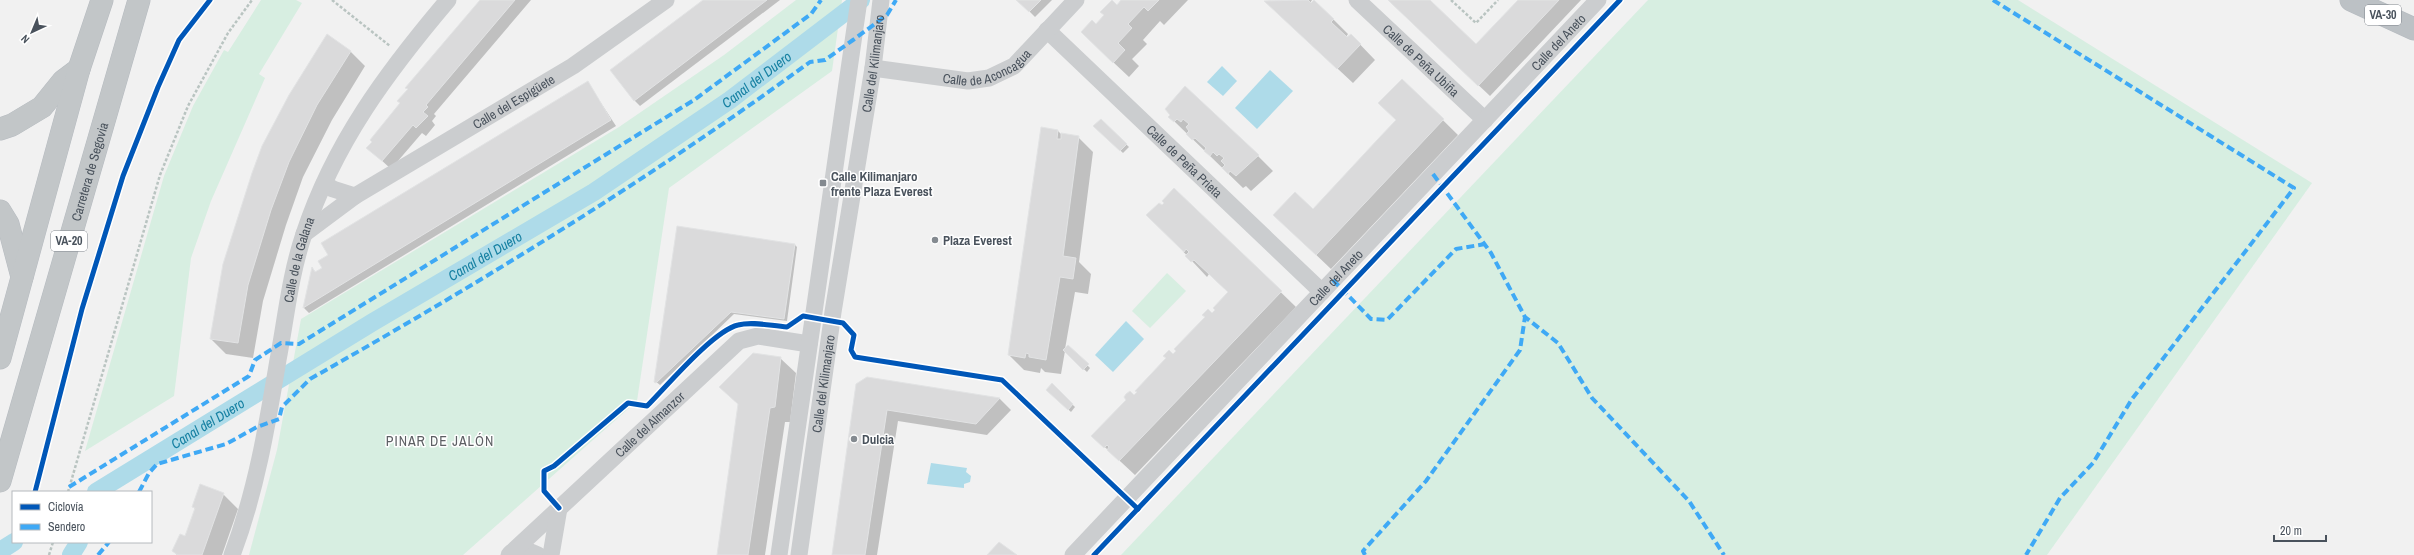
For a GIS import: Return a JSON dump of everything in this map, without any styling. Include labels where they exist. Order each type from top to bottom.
[{"type":"highway","name":"VA-20","points":[[0,358],[79,69],[102,0]]},
{"type":"highway","name":"Carretera de Segovia","points":[[0,481],[139,0]]},
{"type":"highway","name":"VA-30","points":[[2351,0],[2414,29]]},
{"type":"highway","points":[[0,129],[12,125],[42,107],[63,81],[79,69]]},
{"type":"highway","points":[[0,212],[8,224],[22,277]]},
{"type":"street","name":"Calle de la Galana","points":[[232,555],[262,455],[288,298],[304,235],[324,184],[353,124],[401,55],[448,0]]},
{"type":"street","name":"Calle del Espigüete","points":[[304,235],[355,196],[573,66],[666,0]]},
{"type":"street","name":"Calle del Kilimanjaro","points":[[778,555],[859,0]]},
{"type":"street","name":"Calle de Aconcagua","points":[[873,68],[968,81],[989,78],[1014,66],[1076,0]]},
{"type":"street","name":"Calle de Peña Ubiña","points":[[1357,0],[1485,120]]},
{"type":"street","name":"Calle del Aneto","points":[[1073,555],[1598,0]]},
{"type":"street","name":"Calle del Kilimanjaro","points":[[799,555],[833,312],[873,68],[881,5]]},
{"type":"street","name":"Calle de Peña Prieta","points":[[1047,30],[1322,292]]},
{"type":"street","points":[[324,184],[333,189],[355,196]]},
{"type":"street","name":"Calle del Almanzor","points":[[510,554],[739,341],[758,336],[809,344]]},
{"type":"street","points":[[551,555],[559,508]]},
{"type":"street","points":[[510,554],[531,552],[538,555]]},
{"type":"path","points":[[68,491],[160,175],[188,106],[228,33],[252,0]]},
{"type":"path","points":[[332,0],[401,55]]},
{"type":"path","points":[[1451,0],[1476,24],[1498,0]]},
{"type":"path","points":[[49,555],[53,543]]},
{"type":"green space","points":[[261,0],[296,0],[302,3],[259,74],[265,78],[211,201],[191,258],[174,396],[85,451],[164,176],[193,106],[224,50],[228,52]]},
{"type":"green space","points":[[796,0],[842,0],[832,71],[669,188],[637,401],[463,555],[249,555],[277,450],[301,319],[619,127],[724,55]]},
{"type":"green space","points":[[1648,0],[2018,0],[2312,183],[2047,555],[1121,555]]},
{"type":"green space","points":[[1167,273],[1186,291],[1150,328],[1132,311]]},
{"type":"water","points":[[1222,66],[1237,81],[1223,96],[1207,82]]},
{"type":"water","points":[[1270,70],[1293,91],[1257,129],[1235,108]]},
{"type":"water","points":[[1126,321],[1144,339],[1113,372],[1095,355]]},
{"type":"water","points":[[931,463],[967,468],[966,472],[971,476],[970,482],[964,484],[964,488],[927,484]]},
{"type":"building","points":[[480,0],[515,0],[426,105],[428,107],[423,112],[428,116],[416,128],[413,125],[382,161],[366,148],[372,142],[370,140],[400,103],[397,101],[408,89],[405,88]]},
{"type":"building","points":[[703,0],[767,0],[634,101],[610,70]]},
{"type":"building","points":[[1016,0],[1041,0],[1029,12]]},
{"type":"building","points":[[1112,0],[1117,5],[1121,0],[1159,0],[1148,11],[1144,7],[1128,24],[1132,28],[1118,43],[1125,50],[1113,63],[1081,32],[1092,20],[1096,24],[1104,15],[1100,12]]},
{"type":"building","points":[[1308,0],[1311,3],[1314,0],[1334,19],[1331,22],[1347,37],[1351,34],[1361,44],[1337,69],[1264,1]]},
{"type":"building","points":[[1388,0],[1430,0],[1476,44],[1518,0],[1559,0],[1478,86]]},
{"type":"building","points":[[327,34],[351,51],[317,105],[289,162],[271,210],[248,285],[238,343],[210,339],[223,264],[262,146],[289,95]]},
{"type":"building","points":[[1402,79],[1444,119],[1316,255],[1273,215],[1295,192],[1313,209],[1396,120],[1378,103]]},
{"type":"building","points":[[588,81],[611,120],[303,308],[312,267],[315,272],[322,268],[318,261],[328,255],[321,243]]},
{"type":"building","points":[[1185,86],[1259,155],[1236,176],[1230,171],[1228,174],[1222,168],[1225,165],[1221,161],[1224,158],[1219,154],[1217,156],[1213,152],[1210,156],[1204,151],[1206,148],[1195,138],[1192,140],[1186,134],[1189,131],[1186,127],[1189,124],[1183,119],[1181,122],[1177,119],[1174,122],[1168,117],[1170,115],[1165,109]]},
{"type":"building","points":[[1101,119],[1127,144],[1120,151],[1093,126]]},
{"type":"building","points":[[1041,127],[1058,130],[1057,139],[1061,139],[1061,133],[1079,136],[1063,256],[1076,258],[1073,279],[1060,277],[1046,360],[1029,357],[1029,354],[1026,353],[1025,358],[1008,355]]},
{"type":"building","points":[[1174,188],[1282,291],[1119,461],[1107,450],[1109,447],[1107,445],[1104,448],[1091,436],[1126,400],[1124,397],[1126,394],[1130,391],[1134,395],[1137,392],[1135,391],[1166,358],[1163,356],[1169,350],[1173,354],[1176,351],[1174,349],[1205,317],[1202,315],[1208,309],[1212,313],[1215,310],[1213,308],[1228,292],[1194,260],[1191,262],[1185,256],[1189,252],[1186,249],[1184,252],[1146,215],[1159,203],[1162,205],[1164,203],[1162,201]]},
{"type":"building","points":[[677,226],[795,244],[784,319],[731,312],[656,383],[654,382]]},
{"type":"building","points":[[1068,345],[1089,364],[1083,370],[1063,350]]},
{"type":"building","points":[[753,353],[781,357],[775,407],[770,408],[748,555],[717,555],[738,404],[719,387]]},
{"type":"building","points":[[867,377],[1000,398],[976,424],[887,410],[865,555],[832,555],[856,384]]},
{"type":"building","points":[[1052,383],[1073,404],[1068,410],[1046,390]]},
{"type":"building","points":[[200,484],[224,493],[202,555],[178,555],[172,551],[180,534],[185,536],[195,508],[192,507]]},
{"type":"building","points":[[999,542],[1017,555],[987,555]]},
{"type":"waterway","name":"Canal del Duero","points":[[98,491],[373,322],[594,192],[730,100],[861,0]]},
{"type":"waterway","name":"Canal del Duero","points":[[0,551],[12,543]]},
{"type":"waterway","points":[[71,555],[78,543]]},
{"type":"marked path","points":[[69,487],[249,376],[255,360],[281,343],[299,344],[694,100],[811,14],[821,0]]},
{"type":"marked path","points":[[140,491],[149,473],[157,464],[226,444],[257,427],[279,419],[282,407],[310,379],[438,305],[565,228],[689,147],[810,62],[825,60],[887,15],[896,0]]},
{"type":"marked path","points":[[1993,0],[2294,188],[2132,399],[2093,463],[2060,498],[2026,555]]},
{"type":"marked path","points":[[1433,174],[1491,253],[1525,317],[1558,343],[1592,398],[1689,501],[1724,555]]},
{"type":"marked path","points":[[1333,280],[1371,319],[1387,320],[1456,249],[1485,244]]},
{"type":"marked path","points":[[1365,555],[1363,551],[1426,481],[1520,350],[1525,317]]},
{"type":"marked path","points":[[98,555],[108,543]]},
{"type":"cycle path","points":[[35,491],[82,309],[123,176],[158,87],[179,40],[210,0]]},
{"type":"cycle path","points":[[1094,555],[1620,0]]},
{"type":"cycle path","points":[[559,508],[544,491],[544,471],[554,466],[628,403],[647,406],[703,348],[728,329],[738,325],[750,323],[787,327],[803,316],[843,323],[854,335],[851,350],[855,357],[1002,380],[1138,509]]},
{"type":"place","name":"Calle Kilimanjaro frente Plaza Everest","points":[[823,183]]},
{"type":"place","name":"Plaza Everest","points":[[935,240]]},
{"type":"place","name":"Dulcia","points":[[854,439]]},
{"type":"district","name":"PINAR DE JALÓN","points":[[440,441]]}]
